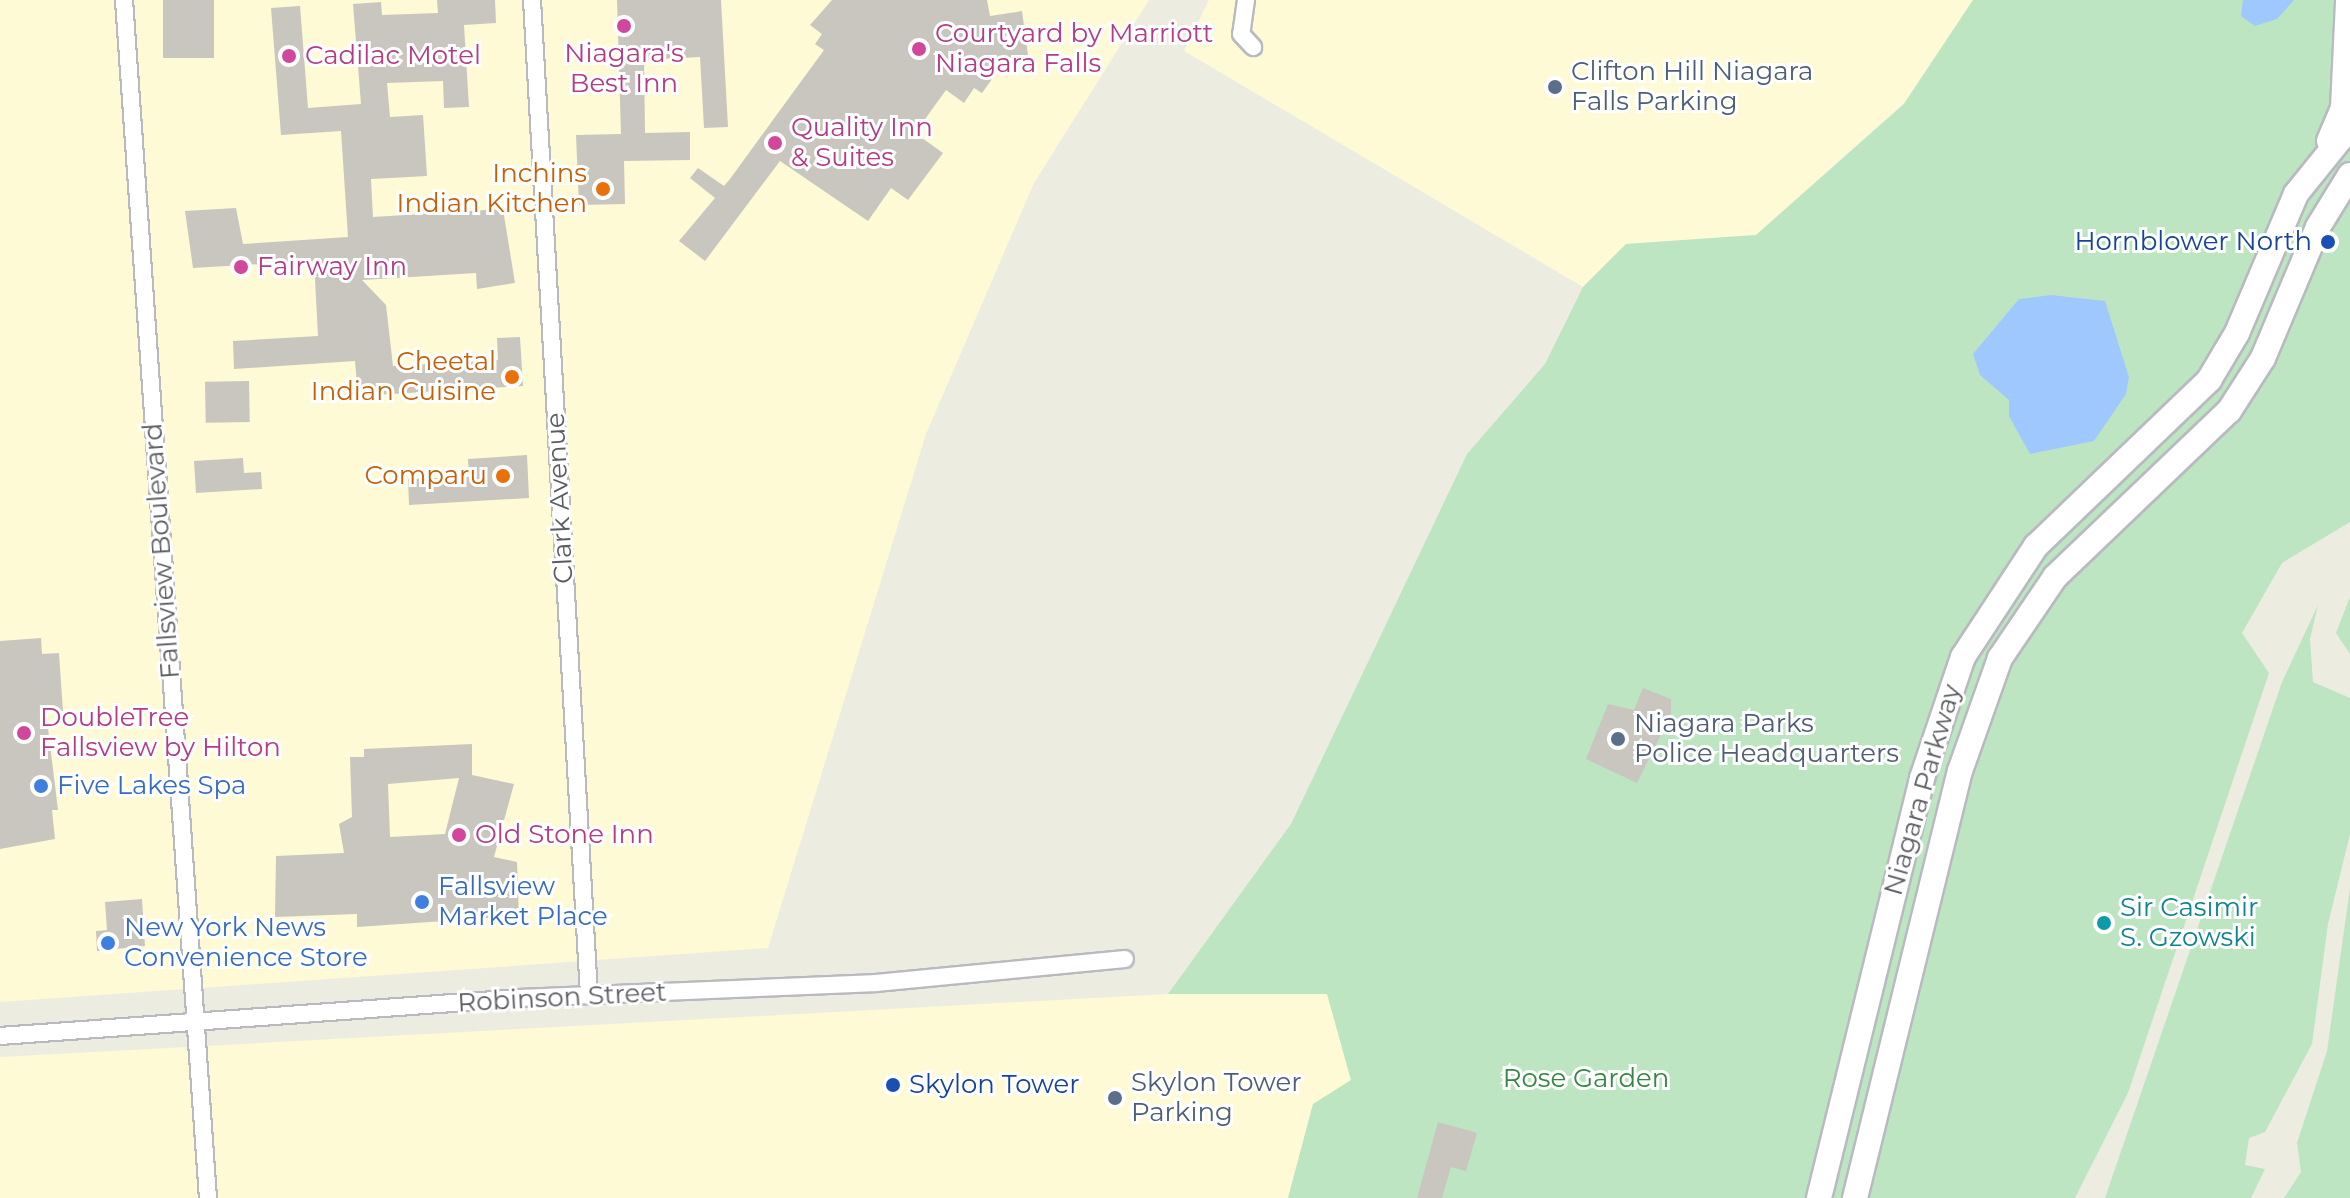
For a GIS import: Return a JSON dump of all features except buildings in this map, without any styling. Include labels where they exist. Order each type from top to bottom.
[{"type":"main road","points":[[2304,182],[2343,108],[2348,0]]},
{"type":"main road","name":"Niagara Parkway","points":[[1819,1198],[1922,778],[1963,657],[2036,546],[2209,380],[2304,182],[2350,127]]},
{"type":"main road","name":"Niagara Parkway","points":[[1855,1198],[1960,771],[2000,658],[2055,577],[2237,400],[2350,175]]},
{"type":"street","name":"Fallsview Boulevard","points":[[124,0],[208,1198]]},
{"type":"street","name":"Clark Avenue","points":[[532,0],[589,995]]},
{"type":"street","points":[[1246,0],[1241,34],[1253,47]]},
{"type":"street","name":"Robinson Street","points":[[0,1036],[195,1020],[589,995],[876,983],[1125,959]]},
{"type":"shaded area","points":[[0,0],[1149,0],[1034,183],[926,434],[768,948],[0,1002]]},
{"type":"shaded area","points":[[1209,0],[1973,0],[1904,103],[1756,235],[1626,244],[1583,287],[1184,51]]},
{"type":"shaded area","points":[[1327,993],[1351,1081],[1313,1104],[1288,1198],[0,1198],[0,1057],[1168,994]]},
{"type":"green space","name":"Rose Garden","points":[[1973,0],[2350,0],[2350,522],[2282,563],[2242,633],[2269,673],[2128,1093],[2075,1198],[1288,1198],[1313,1104],[1351,1080],[1327,994],[1168,994],[1291,824],[1467,454],[1545,364],[1583,287],[1626,244],[1756,235],[1904,104]]},
{"type":"green space","points":[[2350,597],[2350,654],[2336,633]]},
{"type":"green space","points":[[2318,605],[2310,639],[2313,682],[2350,698],[2350,834],[2328,924],[2312,1044],[2265,1132],[2249,1138],[2245,1165],[2265,1169],[2251,1198],[2105,1198],[2282,682]]},
{"type":"green space","points":[[2350,888],[2350,1198],[2284,1198],[2301,1172],[2297,1143],[2327,1051]]},
{"type":"water","points":[[2243,0],[2294,0],[2277,19],[2255,26],[2241,16]]},
{"type":"water","points":[[2051,295],[2105,301],[2129,377],[2126,394],[2094,441],[2030,454],[2009,416],[2009,400],[1980,375],[1973,354],[2019,299]]},
{"type":"place","name":"Niagara's Best Inn","points":[[624,26]]},
{"type":"place","name":"Courtyard by Marriott Niagara Falls","points":[[919,49]]},
{"type":"place","name":"Cadilac Motel","points":[[289,56]]},
{"type":"place","name":"Clifton Hill Niagara Falls Parking","points":[[1555,87]]},
{"type":"place","name":"Quality Inn & Suites","points":[[775,143]]},
{"type":"place","name":"Inchins Indian Kitchen","points":[[603,189]]},
{"type":"place","name":"Hornblower North","points":[[2328,242]]},
{"type":"place","name":"Fairway Inn","points":[[241,267]]},
{"type":"place","name":"Cheetal Indian Cuisine","points":[[512,377]]},
{"type":"place","name":"Comparu","points":[[503,476]]},
{"type":"place","name":"DoubleTree Fallsview by Hilton","points":[[24,733]]},
{"type":"place","name":"Niagara Parks Police Headquarters","points":[[1618,739]]},
{"type":"place","name":"Five Lakes Spa","points":[[41,786]]},
{"type":"place","name":"Old Stone Inn","points":[[459,835]]},
{"type":"place","name":"Fallsview Market Place","points":[[422,902]]},
{"type":"place","name":"Sir Casimir S. Gzowski","points":[[2104,923]]},
{"type":"place","name":"New York News Convenience Store","points":[[108,943]]},
{"type":"place","name":"Skylon Tower","points":[[893,1085]]},
{"type":"place","name":"Skylon Tower Parking","points":[[1115,1098]]}]
